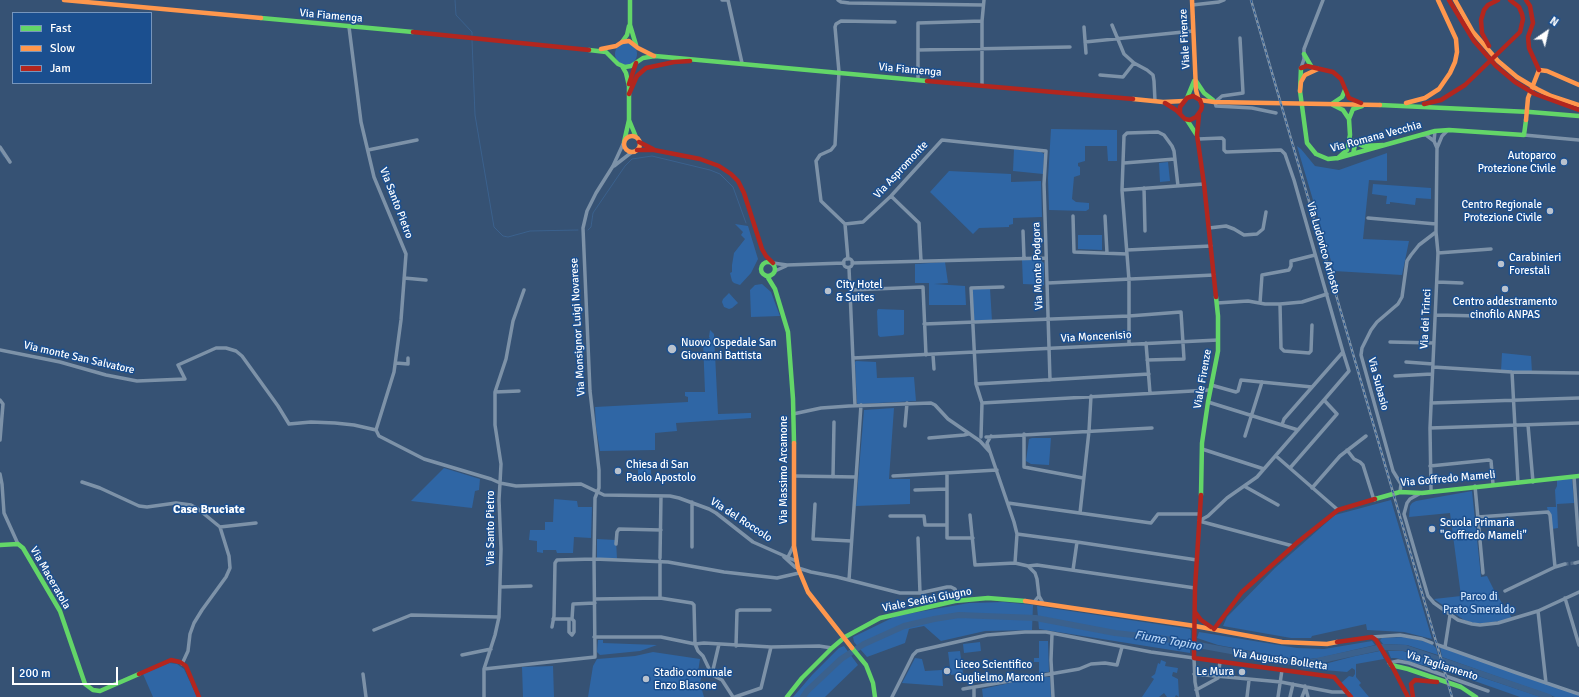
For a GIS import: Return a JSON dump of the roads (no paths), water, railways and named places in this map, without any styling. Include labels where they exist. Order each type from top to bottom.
[{"type":"main road","name":"Via Fiamenga","points":[[64,0],[102,2],[597,50],[610,55],[622,66],[631,66],[648,57],[655,56],[1163,102],[1178,102],[1186,99]]},
{"type":"main road","points":[[629,120],[632,131],[638,140],[639,146],[635,151],[626,149],[624,142],[629,120],[629,86],[632,72],[640,55],[630,25],[630,0]]},
{"type":"main road","points":[[1380,105],[1410,103],[1425,98],[1439,89],[1450,73],[1457,52],[1456,39],[1438,0]]},
{"type":"main road","points":[[1449,0],[1474,41],[1490,54]]},
{"type":"main road","points":[[1455,0],[1473,32],[1490,54],[1528,90],[1536,91],[1579,105]]},
{"type":"main road","points":[[1490,54],[1482,33],[1481,20],[1484,10],[1488,5],[1498,0]]},
{"type":"main road","points":[[1410,106],[1430,103],[1454,93],[1465,85],[1520,32],[1524,19],[1519,7],[1510,0]]},
{"type":"main road","points":[[1524,135],[1528,98],[1539,70],[1529,48],[1528,36],[1532,23],[1532,15],[1530,6],[1526,0]]},
{"type":"main road","name":"Viale Firenze","points":[[1192,3],[1196,79],[1199,99],[1202,103],[1202,109],[1199,115],[1197,137],[1204,184],[1217,303],[1218,340],[1218,351],[1210,388],[1202,449],[1200,514],[1195,588],[1194,658]]},
{"type":"main road","points":[[622,42],[630,25]]},
{"type":"main road","name":"Via Fiamenga","points":[[597,50],[616,46],[622,42],[629,41],[655,56]]},
{"type":"main road","points":[[616,46],[613,53],[616,61]]},
{"type":"main road","points":[[1303,53],[1311,69]]},
{"type":"main road","points":[[629,94],[640,71],[646,68],[674,62],[706,60]]},
{"type":"main road","points":[[1498,63],[1517,77],[1530,84],[1536,91],[1579,110]]},
{"type":"main road","points":[[622,66],[626,73],[629,86]]},
{"type":"main road","points":[[1301,68],[1304,70],[1326,70],[1337,75],[1343,82],[1345,90],[1351,99],[1367,105]]},
{"type":"main road","name":"Via Romana Vecchia","points":[[1301,68],[1299,78],[1300,91],[1307,143],[1316,154],[1324,158],[1338,158],[1435,130],[1524,135]]},
{"type":"main road","points":[[1300,91],[1303,78],[1311,69]]},
{"type":"main road","points":[[1539,70],[1547,71],[1579,85]]},
{"type":"main road","points":[[1196,79],[1204,93],[1215,102]]},
{"type":"main road","name":"Viale Firenze","points":[[1196,79],[1192,90],[1180,107],[1180,113],[1187,120],[1197,137]]},
{"type":"main road","points":[[1331,104],[1342,97],[1345,90]]},
{"type":"main road","points":[[1186,99],[1193,96],[1199,99],[1215,102],[1410,106],[1579,116]]},
{"type":"main road","name":"Via Fiamenga","points":[[1163,102],[1180,113]]},
{"type":"main road","points":[[1202,109],[1208,104],[1215,102]]},
{"type":"main road","points":[[1331,104],[1343,110],[1349,119]]},
{"type":"main road","points":[[1353,154],[1349,119],[1353,109],[1367,105]]},
{"type":"main road","points":[[1187,120],[1194,119],[1199,115]]},
{"type":"main road","points":[[624,142],[628,137],[633,136],[638,140]]},
{"type":"main road","name":"Via Massimo Arcamone","points":[[638,140],[654,150]]},
{"type":"main road","points":[[1338,158],[1344,154],[1352,143]]},
{"type":"main road","points":[[1352,143],[1363,146],[1383,145]]},
{"type":"main road","name":"Via Massimo Arcamone","points":[[635,151],[654,150],[712,163],[731,174],[738,181],[744,193],[762,249],[775,267],[775,289]]},
{"type":"main road","name":"Via Massimo Arcamone","points":[[762,249],[761,271],[767,276],[775,289],[788,332],[795,476],[794,562],[808,592],[862,660],[872,677],[875,697]]},
{"type":"main road","points":[[762,264],[766,261],[773,264]]},
{"type":"main road","points":[[767,276],[772,275],[775,271]]},
{"type":"main road","name":"Via Goffredo Mameli","points":[[1214,629],[1242,592],[1293,546],[1338,510],[1400,492],[1422,493],[1493,484],[1533,482],[1579,476]]},
{"type":"main road","name":"Via Maceratola","points":[[0,545],[18,544],[23,548],[60,611],[85,684],[93,690],[100,691],[171,660],[182,664]]},
{"type":"main road","name":"Viale Sedici Giugno","points":[[787,697],[802,678],[845,637],[880,618],[957,599],[1000,598],[1043,603],[1195,629],[1214,629],[1282,642],[1327,644],[1374,639]]},
{"type":"main road","points":[[1195,612],[1204,623],[1214,629]]},
{"type":"main road","points":[[1204,623],[1212,624],[1221,620]]},
{"type":"main road","points":[[1374,639],[1389,662],[1408,697]]},
{"type":"main road","name":"Via Augusto Bolletta","points":[[1194,658],[1334,677],[1352,697]]},
{"type":"main road","name":"Via Tagliamento","points":[[1389,662],[1466,689],[1476,697]]},
{"type":"main road","points":[[182,664],[186,666],[198,697]]},
{"type":"main road","name":"Via Tagliamento","points":[[1413,697],[1411,684],[1415,680],[1434,681],[1466,689]]},
{"type":"street","points":[[722,0],[728,0],[742,63]]},
{"type":"street","points":[[838,0],[849,3],[912,2],[983,5]]},
{"type":"street","points":[[982,85],[982,21],[984,0]]},
{"type":"street","points":[[1192,3],[1219,2],[1224,0]]},
{"type":"street","name":"Via Romana Vecchia","points":[[1301,68],[1303,53],[1323,0]]},
{"type":"street","points":[[895,22],[841,21],[836,24],[835,27],[839,72],[835,144],[831,150],[820,155],[816,161],[821,202],[845,224],[848,259],[851,260],[852,263],[1046,258]]},
{"type":"street","points":[[918,80],[918,23],[982,21]]},
{"type":"street","points":[[1112,25],[1124,54],[1134,64],[1147,70],[1153,75],[1155,101]]},
{"type":"street","name":"Via Santo Pietro","points":[[349,26],[358,99],[374,177],[406,254],[396,363],[376,430],[379,436],[424,459],[491,479],[500,484],[499,500],[501,525],[499,617],[484,670],[484,697]]},
{"type":"street","points":[[1084,27],[1086,53]]},
{"type":"street","points":[[1086,42],[1194,31]]},
{"type":"street","points":[[1240,38],[1243,93],[1222,96],[1215,102],[1216,106],[1252,108],[1276,113]]},
{"type":"street","points":[[918,50],[1070,47]]},
{"type":"street","points":[[1100,75],[1123,77],[1134,64]]},
{"type":"street","points":[[1435,130],[1438,132],[1439,140]]},
{"type":"street","name":"Via dei Trinci","points":[[1435,130],[1434,141],[1437,148]]},
{"type":"street","points":[[1439,140],[1449,130]]},
{"type":"street","points":[[1128,344],[1129,280],[1122,190],[1124,136],[1127,133],[1158,132],[1164,135],[1172,146],[1176,159],[1178,186]]},
{"type":"street","points":[[1419,135],[1426,136],[1434,141]]},
{"type":"street","name":"Via Romana Vecchia","points":[[1524,135],[1579,140]]},
{"type":"street","name":"Via Ludovico Ariosto","points":[[1197,137],[1220,138],[1224,140],[1224,150],[1226,152],[1284,151],[1294,180],[1349,371],[1324,400]]},
{"type":"street","points":[[368,150],[417,140]]},
{"type":"street","name":"Via Aspromonte","points":[[845,224],[863,222],[891,196],[942,140],[1046,151]]},
{"type":"street","name":"Via dei Trinci","points":[[1431,491],[1430,428],[1438,253],[1436,224],[1437,148],[1439,140]]},
{"type":"street","name":"Via Monsignor Luigi Novarese","points":[[484,670],[595,657],[595,498],[599,488],[599,470],[590,390],[583,228],[587,211],[613,166],[624,142]]},
{"type":"street","points":[[0,147],[10,162]]},
{"type":"street","name":"Via Monsignor Luigi Novarese","points":[[613,166],[635,151]]},
{"type":"street","name":"Via Monte Podgora","points":[[1046,151],[1044,184],[1050,380]]},
{"type":"street","points":[[1124,164],[1176,159]]},
{"type":"street","points":[[1122,190],[1204,184]]},
{"type":"street","points":[[1144,188],[1145,231]]},
{"type":"street","points":[[891,196],[920,222],[921,261]]},
{"type":"street","points":[[1209,228],[1226,226],[1244,235],[1257,234],[1263,229],[1266,212]]},
{"type":"street","points":[[1073,216],[1074,252],[1107,253],[1210,246]]},
{"type":"street","points":[[1105,216],[1107,253]]},
{"type":"street","points":[[1368,218],[1436,224]]},
{"type":"street","points":[[1023,231],[1024,258]]},
{"type":"street","name":"Via Subasio","points":[[1400,492],[1400,484],[1393,471],[1361,355],[1362,348],[1371,330],[1377,322],[1398,304],[1402,297],[1407,261],[1419,245],[1436,232]]},
{"type":"street","points":[[1438,253],[1491,249]]},
{"type":"street","points":[[1260,303],[1262,275],[1289,270],[1291,261],[1315,255]]},
{"type":"street","points":[[773,264],[844,263],[848,259]]},
{"type":"street","points":[[844,263],[845,267],[849,268]]},
{"type":"street","points":[[852,263],[849,268],[855,406]]},
{"type":"street","points":[[775,271],[787,265]]},
{"type":"street","points":[[1048,283],[1214,275]]},
{"type":"street","points":[[404,278],[426,280]]},
{"type":"street","points":[[1437,282],[1462,283]]},
{"type":"street","points":[[850,290],[923,286],[926,355]]},
{"type":"street","points":[[1003,287],[971,288],[972,322],[976,384],[982,403],[982,428],[984,440],[997,470],[1017,534],[1015,563]]},
{"type":"street","points":[[500,484],[501,464],[495,425],[495,392],[506,359],[513,321],[524,290]]},
{"type":"street","points":[[1217,303],[1248,301],[1280,304],[1302,302],[1327,294]]},
{"type":"street","points":[[1280,304],[1281,348],[1284,351],[1309,353],[1311,351],[1312,325]]},
{"type":"street","points":[[924,324],[1129,316],[1181,312],[1184,359],[1147,360]]},
{"type":"street","points":[[1436,315],[1481,316]]},
{"type":"street","name":"Via Moncenisio","points":[[853,358],[1218,340]]},
{"type":"street","points":[[1390,342],[1434,343]]},
{"type":"street","points":[[1146,343],[1150,393]]},
{"type":"street","name":"Via monte San Salvatore","points":[[0,350],[60,362],[137,382],[185,379],[178,365],[216,348],[226,348],[236,351],[242,356],[289,424],[312,422],[335,423],[354,425],[376,430]]},
{"type":"street","points":[[1282,425],[1284,419],[1344,352]]},
{"type":"street","points":[[933,355],[934,369]]},
{"type":"street","points":[[396,363],[408,364],[408,358]]},
{"type":"street","points":[[1406,362],[1512,372],[1579,373]]},
{"type":"street","points":[[1512,372],[1518,483]]},
{"type":"street","points":[[976,384],[1149,374]]},
{"type":"street","points":[[1395,376],[1432,374]]},
{"type":"street","points":[[982,403],[1210,388],[1236,392],[1238,391],[1241,380],[1312,387]]},
{"type":"street","points":[[1245,436],[1262,382]]},
{"type":"street","points":[[495,392],[519,391]]},
{"type":"street","points":[[1080,513],[1090,431],[1091,396]]},
{"type":"street","points":[[1431,403],[1579,398]]},
{"type":"street","points":[[0,400],[3,404],[0,440]]},
{"type":"street","points":[[1199,521],[1208,516],[1227,498],[1264,469],[1324,400],[1337,414],[1290,468]]},
{"type":"street","points":[[793,414],[821,408],[926,402],[933,404],[948,419],[968,434],[984,440]]},
{"type":"street","points":[[1208,402],[1298,430]]},
{"type":"street","points":[[905,426],[907,403]]},
{"type":"street","points":[[849,580],[861,405]]},
{"type":"street","points":[[833,477],[834,422]]},
{"type":"street","points":[[1430,428],[1579,423]]},
{"type":"street","points":[[1528,425],[1533,482]]},
{"type":"street","points":[[984,440],[991,436],[1152,428]]},
{"type":"street","points":[[929,438],[968,434]]},
{"type":"street","points":[[1024,434],[1024,468],[1084,478]]},
{"type":"street","points":[[1312,488],[1346,450],[1366,436]]},
{"type":"street","points":[[1202,449],[1264,469]]},
{"type":"street","points":[[1346,450],[1354,459],[1363,465],[1374,500]]},
{"type":"street","points":[[1276,456],[1338,510]]},
{"type":"street","points":[[1430,466],[1489,460],[1491,461],[1493,484]]},
{"type":"street","points":[[893,476],[997,470]]},
{"type":"street","points":[[947,473],[947,538],[973,538]]},
{"type":"street","points":[[0,474],[4,513],[18,544]]},
{"type":"street","points":[[795,476],[856,477]]},
{"type":"street","points":[[1574,477],[1579,545]]},
{"type":"street","points":[[82,482],[100,488],[139,506],[147,507],[176,503],[191,505],[220,527],[229,556],[230,568],[226,577],[194,623],[190,634],[188,651],[182,664]]},
{"type":"street","name":"Via del Roccolo","points":[[500,484],[516,486],[581,484],[604,495],[661,496],[679,498],[716,513],[754,542],[794,562]]},
{"type":"street","points":[[1244,486],[1278,505]]},
{"type":"street","points":[[1475,486],[1483,573]]},
{"type":"street","points":[[915,490],[947,489]]},
{"type":"street","points":[[1422,493],[1410,499],[1407,503],[1404,514],[1428,596],[1434,603],[1450,615],[1472,624],[1491,625],[1538,611],[1579,592]]},
{"type":"street","points":[[660,598],[661,496]]},
{"type":"street","points":[[692,502],[692,547]]},
{"type":"street","points":[[1008,503],[1150,523],[1158,514],[1200,514]]},
{"type":"street","points":[[815,504],[813,539],[851,541]]},
{"type":"street","points":[[1478,517],[1548,512],[1550,515],[1555,567]]},
{"type":"street","points":[[970,515],[975,566],[1015,563],[1028,566],[1037,565],[1195,588]]},
{"type":"street","points":[[890,516],[924,516],[925,525],[947,525]]},
{"type":"street","points":[[1199,521],[1293,546]]},
{"type":"street","points":[[220,527],[256,523]]},
{"type":"street","points":[[616,544],[617,532],[619,529],[661,530]]},
{"type":"street","points":[[1017,534],[1197,560]]},
{"type":"street","points":[[918,538],[920,593]]},
{"type":"street","points":[[1073,570],[1077,542]]},
{"type":"street","points":[[788,557],[794,546]]},
{"type":"street","name":"Via del Roccolo","points":[[783,556],[788,557],[794,562]]},
{"type":"street","points":[[552,627],[554,619],[555,561],[594,559],[660,559],[724,572],[777,578],[798,572],[811,572],[900,593],[920,593],[949,586],[955,589],[957,599]]},
{"type":"street","points":[[1506,591],[1555,567],[1566,564]]},
{"type":"street","points":[[1028,566],[1033,570],[1036,576],[1039,596],[1043,603]]},
{"type":"street","points":[[500,588],[531,586]]},
{"type":"street","points":[[1034,602],[1039,596]]},
{"type":"street","points":[[595,598],[660,598],[692,602],[694,605],[696,644],[698,651],[703,656],[712,675],[722,680],[734,697],[761,688],[771,648]]},
{"type":"street","points":[[1565,598],[1579,643]]},
{"type":"street","points":[[554,619],[571,619],[573,604],[595,603]]},
{"type":"street","points":[[736,646],[737,611],[770,610]]},
{"type":"street","points":[[1538,611],[1546,683]]},
{"type":"street","points":[[374,630],[411,615],[499,617]]},
{"type":"street","points":[[1445,647],[1450,615]]},
{"type":"street","points":[[892,697],[913,655],[917,651],[987,635],[1025,632],[1052,634],[1194,658],[1194,674],[1198,697]]},
{"type":"street","points":[[1052,634],[1051,660],[1053,697]]},
{"type":"street","points":[[1374,639],[1400,635],[1422,639],[1432,643]]},
{"type":"street","points":[[594,637],[661,637],[696,644],[704,643],[771,648],[819,646],[832,648]]},
{"type":"street","points":[[712,675],[719,644]]},
{"type":"street","points":[[1438,645],[1579,694]]},
{"type":"street","points":[[963,689],[1079,669],[1095,663],[1117,665],[1122,647]]},
{"type":"street","points":[[462,655],[491,648]]},
{"type":"street","name":"Via Tagliamento","points":[[1389,662],[1398,661],[1409,663],[1488,691]]},
{"type":"street","name":"Via Augusto Bolletta","points":[[1218,676],[1220,662]]},
{"type":"street","points":[[1278,697],[1282,670]]},
{"type":"street","points":[[363,674],[366,697]]},
{"type":"street","points":[[1194,674],[1280,682],[1332,692],[1348,692]]},
{"type":"street","points":[[1196,690],[1218,678],[1218,676]]},
{"type":"street","points":[[1247,697],[1249,680]]},
{"type":"street","points":[[1290,697],[1293,684]]},
{"type":"street","points":[[974,688],[974,697]]},
{"type":"street","points":[[1302,697],[1305,688]]},
{"type":"street","points":[[1305,688],[1308,697]]},
{"type":"waterway","points":[[455,0],[456,15],[472,32],[472,35]]},
{"type":"waterway","points":[[472,40],[475,115],[494,227],[503,236],[508,237],[530,231],[578,230]]},
{"type":"waterway","points":[[0,151],[4,157]]},
{"type":"waterway","points":[[588,230],[591,227],[593,213],[625,166],[632,159],[652,156],[710,170],[720,174],[733,187],[746,223]]},
{"type":"waterway","name":"Fiume Topino","points":[[803,697],[807,691],[841,659],[864,644],[904,626],[959,615],[1036,618],[1115,633],[1160,638],[1291,662],[1308,663],[1382,647],[1406,648],[1549,697]]},
{"type":"tunnel","points":[[1565,564],[1575,563]]},
{"type":"railway","points":[[1251,0],[1452,697]]},
{"type":"place","name":"Autoparco Protezione Civile","points":[[1564,162]]},
{"type":"place","name":"Centro Regionale Protezione Civile","points":[[1550,211]]},
{"type":"place","name":"Carabinieri Forestali","points":[[1501,264]]},
{"type":"place","name":"Centro addestramento cinofilo ANPAS","points":[[1505,289]]},
{"type":"place","name":"City Hotel & Suites","points":[[828,291]]},
{"type":"place","name":"Nuovo Ospedale San Giovanni Battista","points":[[672,349]]},
{"type":"place","name":"Chiesa di San Paolo Apostolo","points":[[618,471]]},
{"type":"place","name":"Scuola Primaria \"Goffredo Mameli\"","points":[[1432,529]]},
{"type":"place","name":"Liceo Scientifico Guglielmo Marconi","points":[[947,671]]},
{"type":"place","name":"Le Mura","points":[[1242,672]]},
{"type":"place","name":"Stadio comunale Enzo Blasone","points":[[646,679]]},
{"type":"district","name":"Case Bruciate","points":[[209,510]]},
{"type":"park label","name":"Parco di Prato Smeraldo","points":[[1479,603]]}]
